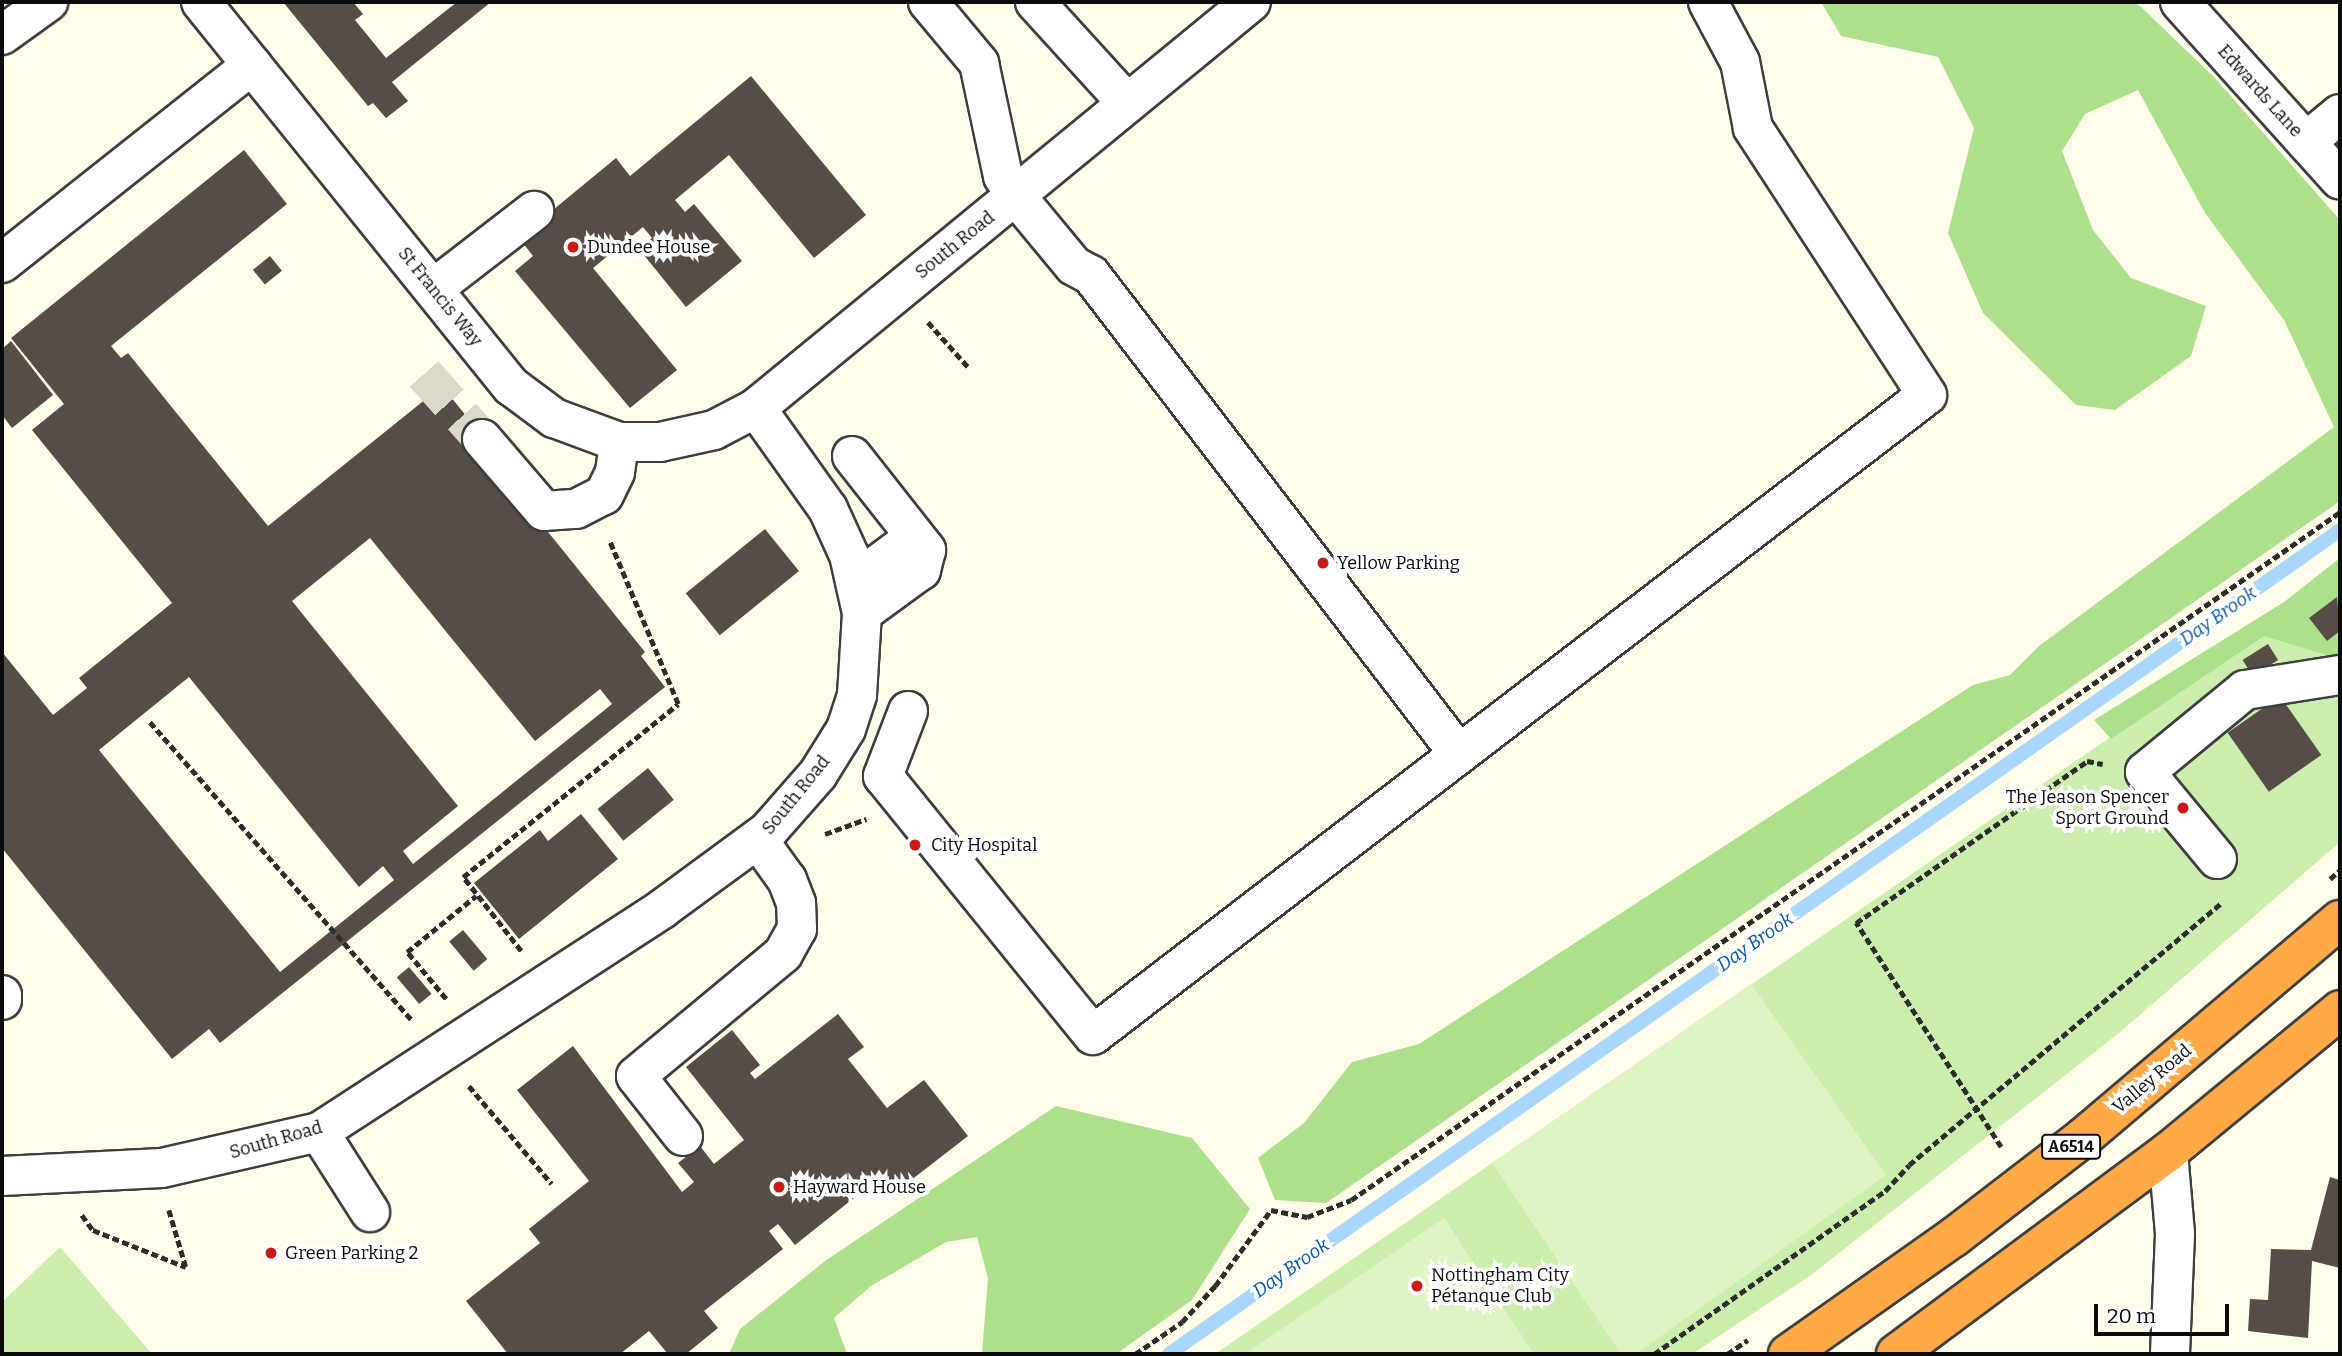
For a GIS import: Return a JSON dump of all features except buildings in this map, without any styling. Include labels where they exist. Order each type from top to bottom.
[{"type":"highway","name":"Valley Road","points":[[1788,1354],[1954,1237],[2085,1136],[2340,920]]},
{"type":"highway","points":[[1896,1354],[2168,1152],[2340,1010]]},
{"type":"street","points":[[2,35],[48,2]]},
{"type":"street","name":"St Francis Way","points":[[201,2],[511,386],[554,418],[618,442],[660,442],[714,430],[756,408]]},
{"type":"street","points":[[928,2],[979,63],[1003,176],[1024,188],[1074,266],[1091,275],[1459,754]]},
{"type":"street","points":[[1035,2],[1127,103]]},
{"type":"street","name":"South Road","points":[[2,1176],[162,1168],[319,1132],[548,984],[764,836],[818,774],[846,729],[857,695],[859,596],[828,509],[756,408],[1251,2]]},
{"type":"street","points":[[908,711],[883,776],[1093,1035],[1927,395],[1753,128],[1740,62],[1708,2]]},
{"type":"street","name":"Edwards Lane","points":[[2180,2],[2340,180]]},
{"type":"street","points":[[2,263],[252,65]]},
{"type":"street","points":[[2306,142],[2340,114]]},
{"type":"street","points":[[433,289],[534,211]]},
{"type":"street","points":[[482,439],[544,511],[593,504],[604,495],[615,472],[618,442]]},
{"type":"street","points":[[852,456],[915,537],[859,596]]},
{"type":"street","points":[[2217,859],[2145,772],[2245,690],[2340,675]]},
{"type":"street","points":[[683,1136],[636,1076],[783,954],[797,929],[796,903],[788,880],[764,836]]},
{"type":"street","points":[[319,1132],[370,1212]]},
{"type":"street","points":[[2168,1152],[2175,1234],[2169,1354]]},
{"type":"path","points":[[899,290],[970,368]]},
{"type":"path","points":[[548,984],[463,877],[678,704],[593,504]]},
{"type":"path","points":[[1135,1354],[1182,1322],[1215,1286],[1271,1210],[1307,1217],[1351,1200],[2340,512]]},
{"type":"path","points":[[150,722],[441,1053],[552,1184]]},
{"type":"path","points":[[2006,1153],[1856,923],[2087,761],[2145,772]]},
{"type":"path","points":[[764,836],[798,844],[907,805]]},
{"type":"path","points":[[1654,1354],[1885,1191],[1909,1165],[2225,900],[2207,874],[2217,859]]},
{"type":"path","points":[[473,1032],[407,952],[476,896]]},
{"type":"path","points":[[79,1211],[93,1230],[186,1267],[170,1213]]},
{"type":"green space","points":[[1821,2],[2132,2],[2140,6],[2214,77],[2340,220],[2340,501],[1326,1203],[1275,1200],[1258,1158],[1304,1123],[1352,1062],[1419,1044],[1973,685],[2010,675],[2039,646],[2334,427],[2284,320],[2205,213],[2138,90],[2085,114],[2062,151],[2093,230],[2131,278],[2206,306],[2191,356],[2115,410],[2076,405],[1983,313],[1948,233],[1974,128],[1938,57],[1841,36]]},
{"type":"green space","points":[[2340,558],[2340,659],[2264,636],[2111,739],[2094,720],[2284,602]]},
{"type":"green space","points":[[2340,579],[2340,842],[2119,1033],[1811,1275],[1692,1354],[1215,1354]]},
{"type":"green space","points":[[1751,984],[1886,1175],[1636,1354],[1621,1354],[1492,1163]]},
{"type":"green space","points":[[1056,1106],[1192,1138],[1250,1209],[1192,1300],[1116,1354],[982,1354],[988,1278],[977,1237],[946,1242],[871,1286],[834,1318],[847,1354],[729,1354],[740,1329],[825,1261]]},
{"type":"green space","name":"Nottingham City Pétanque Club","points":[[1444,1218],[1534,1354],[1245,1354]]},
{"type":"green space","points":[[60,1247],[152,1354],[2,1354],[2,1302]]},
{"type":"waterway","name":"Day Brook","points":[[1169,1354],[2340,530]]},
{"type":"tunnel","points":[[424,374],[482,439]]},
{"type":"place","name":"Dundee House","points":[[573,247]]},
{"type":"place","name":"Yellow Parking","points":[[1323,563]]},
{"type":"place","name":"The Jeason Spencer Sport Ground","points":[[2183,808]]},
{"type":"place","name":"City Hospital","points":[[915,845]]},
{"type":"place","name":"Hayward House","points":[[779,1187]]},
{"type":"place","name":"Green Parking 2","points":[[271,1253]]},
{"type":"place","name":"Nottingham City Pétanque Club","points":[[1417,1286]]}]
